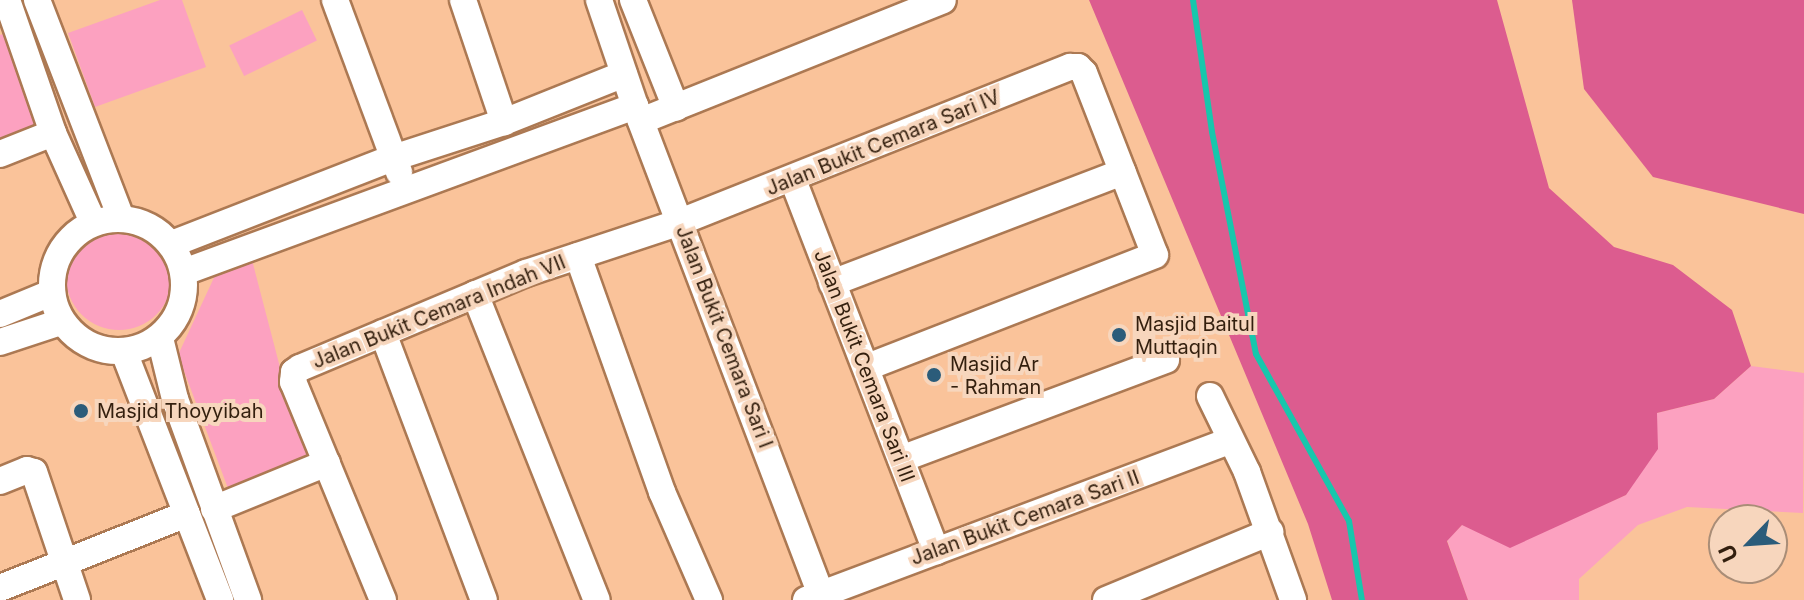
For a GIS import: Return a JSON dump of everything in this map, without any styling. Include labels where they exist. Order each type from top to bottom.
[{"type":"street","points":[[37,0],[121,218]]},
{"type":"street","points":[[335,0],[405,190]]},
{"type":"street","points":[[463,0],[504,122]]},
{"type":"street","name":"Jalan Bukit Cemara Sari I","points":[[599,0],[638,114],[817,598]]},
{"type":"street","points":[[633,0],[676,108]]},
{"type":"street","points":[[184,272],[405,190],[638,114],[676,108],[943,0]]},
{"type":"street","points":[[7,15],[53,133],[93,222]]},
{"type":"street","name":"Jalan Bukit Cemara Sari IV","points":[[680,222],[793,180],[1070,67],[1084,73],[1122,172]]},
{"type":"street","points":[[172,244],[393,158],[504,122],[624,74]]},
{"type":"street","points":[[0,154],[53,133]]},
{"type":"street","points":[[832,283],[1122,172],[1155,255],[867,367]]},
{"type":"street","name":"Jalan Bukit Cemara Sari III","points":[[793,180],[936,551]]},
{"type":"street","points":[[121,218],[149,225],[172,244],[184,272],[181,308],[160,338],[124,352],[89,346],[61,322],[51,293],[54,263],[69,238],[93,222],[121,218]]},
{"type":"street","name":"Jalan Bukit Cemara Indah VII","points":[[327,463],[292,377],[300,368],[475,294],[680,222]]},
{"type":"street","points":[[578,256],[662,492],[709,600]]},
{"type":"street","points":[[0,314],[51,293]]},
{"type":"street","points":[[475,294],[597,600]]},
{"type":"street","points":[[0,342],[61,322]]},
{"type":"street","points":[[383,333],[484,600]]},
{"type":"street","points":[[160,338],[175,399],[248,600]]},
{"type":"street","points":[[124,352],[220,600]]},
{"type":"street","points":[[901,459],[1166,360]]},
{"type":"street","points":[[1210,396],[1247,472],[1293,600]]},
{"type":"street","name":"Jalan Bukit Cemara Sari II","points":[[817,598],[1230,441]]},
{"type":"street","points":[[214,509],[327,463],[383,600]]},
{"type":"street","points":[[0,481],[27,470],[34,472],[63,566],[77,600]]},
{"type":"street","points":[[0,588],[63,566],[187,514]]},
{"type":"street","points":[[1106,600],[1270,532]]},
{"type":"shaded area","points":[[160,0],[182,0],[206,67],[95,107],[68,33]]},
{"type":"shaded area","points":[[1089,0],[1497,0],[1549,188],[1614,247],[1673,265],[1732,310],[1751,366],[1714,399],[1657,413],[1658,449],[1626,495],[1510,548],[1462,525],[1447,541],[1468,600],[1332,600],[1308,524]]},
{"type":"shaded area","points":[[1572,0],[1804,0],[1804,214],[1653,177],[1584,89]]},
{"type":"shaded area","points":[[302,10],[317,41],[244,76],[229,46]]},
{"type":"shaded area","points":[[3,34],[36,127],[0,139],[0,35]]},
{"type":"shaded area","points":[[119,224],[139,228],[157,239],[168,257],[172,277],[168,297],[157,315],[139,326],[119,330],[99,326],[81,315],[70,297],[66,277],[70,257],[81,239],[99,228]]},
{"type":"shaded area","points":[[252,260],[282,375],[311,455],[229,491],[178,355],[218,269]]},
{"type":"shaded area","points":[[1751,366],[1804,373],[1803,513],[1788,512],[1788,504],[1687,507],[1638,525],[1579,579],[1579,600],[1468,600],[1447,540],[1462,525],[1583,514],[1626,495],[1657,413],[1714,399]]},
{"type":"waterway","points":[[1193,0],[1212,132],[1256,354],[1349,521],[1362,600]]},
{"type":"place","name":"Masjid Baitul Muttaqin","points":[[1119,335]]},
{"type":"place","name":"Masjid Ar - Rahman","points":[[934,375]]},
{"type":"place","name":"Masjid Thoyyibah","points":[[81,411]]}]
